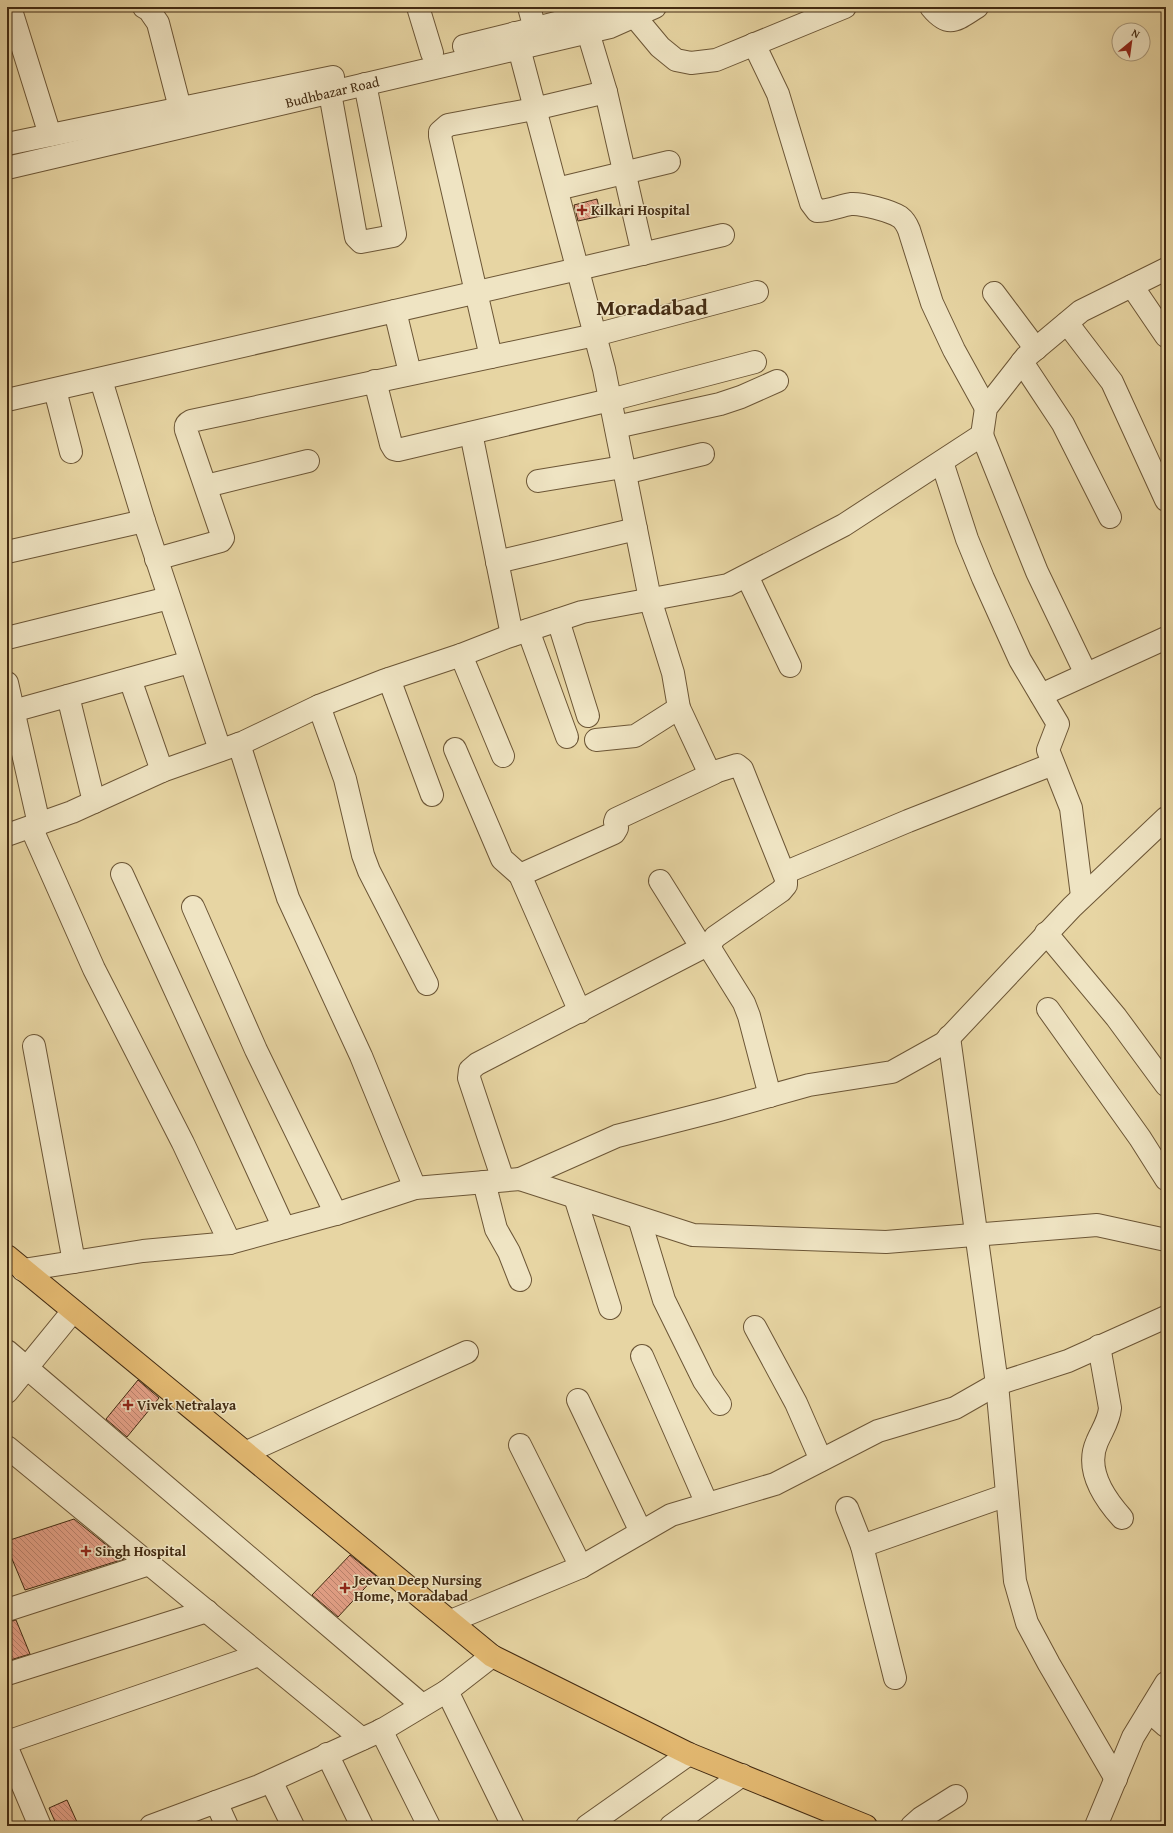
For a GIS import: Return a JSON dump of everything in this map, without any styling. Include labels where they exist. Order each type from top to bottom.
[{"type":"main road","points":[[7,1256],[452,1621],[492,1656],[689,1754],[866,1826]]},
{"type":"street","points":[[10,7],[44,136],[43,159]]},
{"type":"street","points":[[144,7],[149,10],[158,23],[181,117]]},
{"type":"street","points":[[418,7],[440,56]]},
{"type":"street","points":[[529,7],[523,37],[534,109],[546,146],[604,369],[650,599],[673,673],[679,708],[708,770],[714,773]]},
{"type":"street","name":"Budhbazar Road","points":[[7,168],[43,159],[181,117],[303,84],[440,56],[600,20],[635,17],[654,7]]},
{"type":"street","points":[[635,17],[660,47],[676,60],[691,63],[716,60],[845,7]]},
{"type":"street","points":[[931,7],[938,16],[946,21],[961,17],[977,7]]},
{"type":"street","points":[[600,20],[606,92],[623,173],[643,254]]},
{"type":"street","points":[[754,44],[778,94],[814,207],[817,211],[826,211],[852,204],[871,207],[899,216],[905,222],[909,230],[932,303],[954,350],[986,408]]},
{"type":"street","name":"Budhbazar Road","points":[[7,144],[44,136],[181,117],[330,93],[365,84],[440,56]]},
{"type":"street","points":[[330,93],[356,237],[361,242],[393,236],[395,234],[365,84]]},
{"type":"street","points":[[491,356],[440,132],[448,125],[534,109],[606,92]]},
{"type":"street","points":[[557,189],[669,162]]},
{"type":"street","points":[[7,400],[101,380],[723,235]]},
{"type":"street","points":[[1086,674],[1036,572],[982,435],[986,408],[1029,356],[1081,311],[1166,269]]},
{"type":"street","points":[[1132,286],[1166,336]]},
{"type":"street","points":[[156,559],[221,541],[223,538],[186,430],[185,426],[187,422],[595,335],[757,292]]},
{"type":"street","points":[[994,293],[1029,356],[1110,517]]},
{"type":"street","points":[[395,312],[410,374]]},
{"type":"street","points":[[1067,323],[1112,382],[1166,500]]},
{"type":"street","points":[[375,381],[391,444],[394,449],[398,450],[610,400],[755,362]]},
{"type":"street","points":[[101,380],[144,521],[190,662],[229,747],[288,898],[361,1056],[415,1188]]},
{"type":"street","points":[[616,426],[720,404],[741,397],[777,380]]},
{"type":"street","points":[[55,390],[71,452]]},
{"type":"street","points":[[471,433],[497,562],[520,632],[567,737]]},
{"type":"street","points":[[7,836],[94,802],[162,771],[229,747],[319,706],[520,632],[582,612],[728,585],[844,525],[982,435]]},
{"type":"street","points":[[538,481],[624,470],[704,454]]},
{"type":"street","points":[[206,486],[308,461]]},
{"type":"street","points":[[942,462],[967,540],[983,578],[1020,660],[1058,724],[1048,750],[1071,808],[1082,896]]},
{"type":"street","points":[[7,552],[144,521]]},
{"type":"street","points":[[497,562],[636,529]]},
{"type":"street","points":[[747,576],[790,666]]},
{"type":"street","points":[[7,638],[169,598]]},
{"type":"street","points":[[558,620],[588,716]]},
{"type":"street","points":[[1041,695],[1166,638]]},
{"type":"street","points":[[461,655],[502,756]]},
{"type":"street","points":[[13,711],[190,662]]},
{"type":"street","points":[[130,679],[162,771]]},
{"type":"street","points":[[389,679],[432,795]]},
{"type":"street","points":[[7,683],[35,825],[94,969],[183,1143],[230,1243]]},
{"type":"street","points":[[68,696],[94,802]]},
{"type":"street","points":[[319,706],[345,779],[363,855],[369,871],[427,984]]},
{"type":"street","points":[[596,740],[635,736],[679,708]]},
{"type":"street","points":[[456,750],[502,859],[520,875],[580,1012]]},
{"type":"street","points":[[784,873],[908,821],[1053,764]]},
{"type":"street","points":[[520,875],[614,833],[617,828],[614,822],[616,819],[714,773],[737,765],[742,769],[786,879],[786,885],[781,891],[715,937],[707,945],[477,1064],[470,1070],[469,1078],[502,1180],[496,1229],[509,1252],[520,1280]]},
{"type":"street","points":[[23,1270],[142,1251],[230,1243],[336,1214],[415,1188],[502,1180],[617,1136],[770,1096],[809,1084],[892,1072],[944,1043],[1082,896],[1166,818]]},
{"type":"street","points":[[122,874],[284,1228]]},
{"type":"street","points":[[660,881],[711,950],[744,1003],[750,1016],[770,1096]]},
{"type":"street","points":[[193,907],[256,1050],[336,1214]]},
{"type":"street","points":[[1046,933],[1116,1017],[1166,1085]]},
{"type":"street","points":[[1048,1008],[1140,1138],[1166,1179]]},
{"type":"street","points":[[949,1037],[997,1384],[1015,1581],[1027,1623],[1049,1664],[1116,1779]]},
{"type":"street","points":[[34,1046],[74,1262]]},
{"type":"street","points":[[502,1180],[575,1197],[693,1235],[886,1242],[1097,1225],[1166,1240]]},
{"type":"street","points":[[575,1197],[610,1308]]},
{"type":"street","points":[[639,1218],[664,1300],[704,1381],[720,1404]]},
{"type":"street","points":[[7,1392],[73,1311]]},
{"type":"street","points":[[452,1621],[581,1567],[671,1515],[775,1484],[878,1431],[955,1408],[997,1384],[1068,1361],[1166,1317]]},
{"type":"street","points":[[755,1327],[796,1403],[821,1460]]},
{"type":"street","points":[[1099,1346],[1110,1408],[1109,1417],[1093,1450],[1092,1466],[1103,1493],[1122,1518]]},
{"type":"street","points":[[7,1351],[422,1705]]},
{"type":"street","points":[[247,1452],[468,1352]]},
{"type":"street","points":[[642,1356],[707,1504]]},
{"type":"street","points":[[578,1400],[641,1532]]},
{"type":"street","points":[[520,1445],[581,1567]]},
{"type":"street","points":[[7,1447],[259,1655],[371,1735],[429,1826]]},
{"type":"street","points":[[862,1546],[1007,1495]]},
{"type":"street","points":[[847,1508],[862,1546],[895,1678]]},
{"type":"street","points":[[7,1610],[149,1564]]},
{"type":"street","points":[[7,1674],[207,1611]]},
{"type":"street","points":[[7,1742],[259,1655]]},
{"type":"street","points":[[159,1825],[271,1780],[371,1735],[447,1691],[492,1656]]},
{"type":"street","points":[[1096,1826],[1133,1737],[1165,1688]]},
{"type":"street","points":[[447,1691],[513,1826]]},
{"type":"street","points":[[1149,1711],[1166,1726]]},
{"type":"street","points":[[7,1748],[40,1826]]},
{"type":"street","points":[[327,1754],[362,1826]]},
{"type":"street","points":[[586,1826],[689,1754]]},
{"type":"street","points":[[671,1826],[742,1775]]},
{"type":"street","points":[[271,1780],[293,1826]]},
{"type":"street","points":[[912,1826],[921,1818],[956,1796]]},
{"type":"street","points":[[216,1802],[227,1826]]},
{"type":"building","points":[[597,199],[601,216],[578,221],[574,205]]},
{"type":"building","points":[[138,1380],[159,1398],[127,1437],[106,1419]]},
{"type":"building","points":[[74,1519],[124,1559],[25,1590],[7,1547],[7,1541]]},
{"type":"building","points":[[350,1555],[376,1576],[338,1617],[312,1595]]},
{"type":"building","points":[[16,1620],[30,1654],[7,1661],[7,1622]]},
{"type":"building","points":[[67,1800],[77,1822],[69,1826],[57,1826],[49,1808]]},
{"type":"place","name":"Kilkari Hospital","points":[[582,210]]},
{"type":"place","name":"Vivek Netralaya","points":[[128,1405]]},
{"type":"place","name":"Singh Hospital","points":[[86,1551]]},
{"type":"place","name":"Jeevan Deep Nursing Home, Moradabad","points":[[345,1588]]},
{"type":"district","name":"Moradabad","points":[[652,307]]}]
